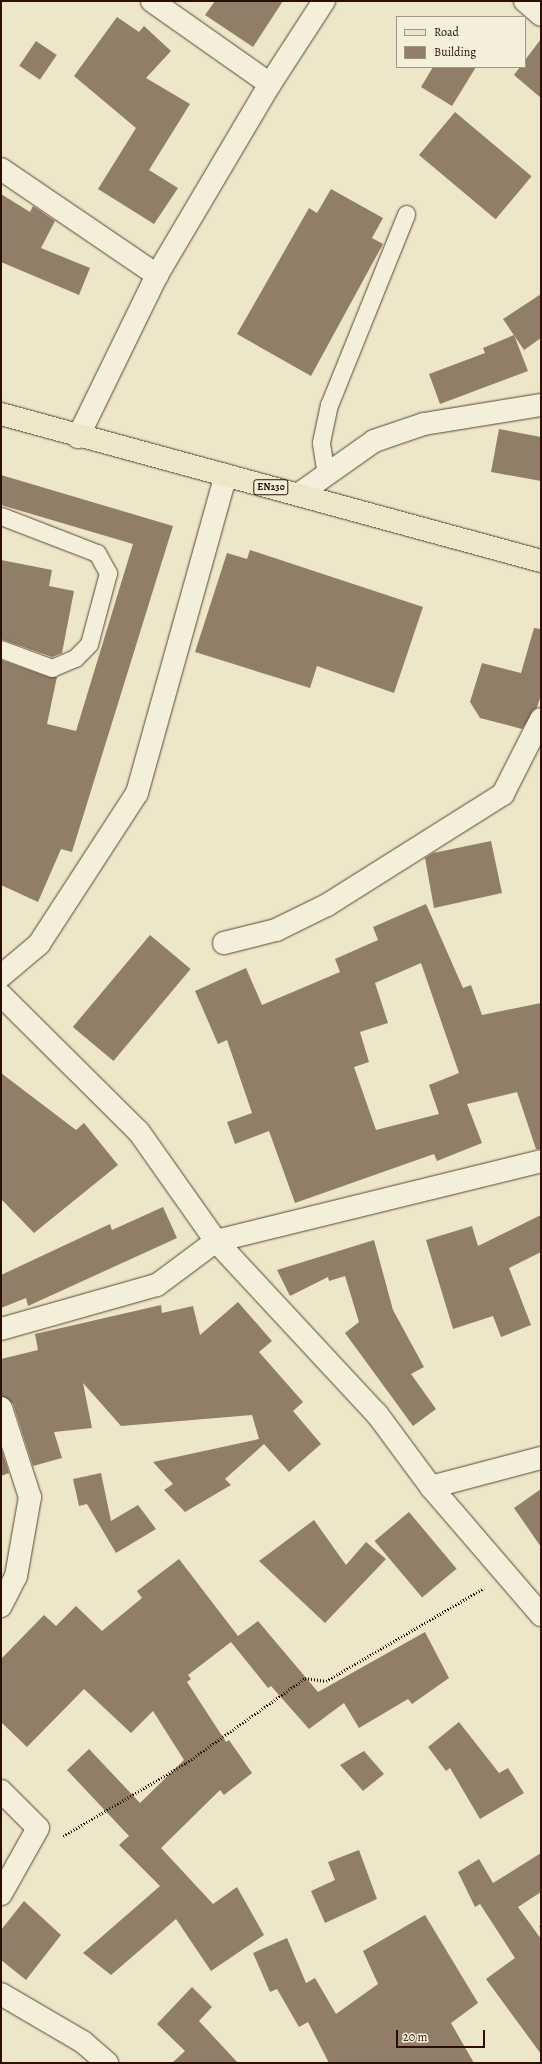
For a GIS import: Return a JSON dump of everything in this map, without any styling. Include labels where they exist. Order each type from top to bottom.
[{"type":"main road","name":"EN230","points":[[1,414],[78,437],[299,494],[541,561]]},
{"type":"street","points":[[152,1],[270,84]]},
{"type":"street","points":[[78,437],[157,275],[270,84],[324,1]]},
{"type":"street","points":[[525,1],[541,15]]},
{"type":"street","points":[[1,169],[157,275]]},
{"type":"street","points":[[299,494],[374,441],[424,424],[541,405]]},
{"type":"street","points":[[1,976],[39,944],[137,793],[226,475]]},
{"type":"street","points":[[224,943],[276,930],[327,905],[503,794],[541,719]]},
{"type":"street","points":[[1,995],[140,1132],[216,1241],[377,1414],[431,1487],[541,1615]]},
{"type":"street","points":[[1,1329],[157,1285],[216,1241],[541,1161]]},
{"type":"street","points":[[1,1408],[30,1497],[16,1576],[1,1606]]},
{"type":"street","points":[[431,1487],[541,1458]]},
{"type":"street","points":[[1,1791],[38,1828],[1,1894]]},
{"type":"street","points":[[1,1994],[83,2042],[107,2063]]},
{"type":"lane","points":[[326,475],[321,442],[329,405],[406,214]]},
{"type":"lane","points":[[1,516],[98,553],[108,573],[89,644],[75,658],[52,668],[1,649]]},
{"type":"path","points":[[38,1828],[62,1837],[186,1763],[305,1678],[326,1681],[507,1575]]},
{"type":"building","points":[[215,1],[283,1],[253,47],[205,15]]},
{"type":"building","points":[[117,17],[139,32],[144,26],[171,51],[146,78],[190,104],[149,170],[178,188],[154,224],[98,189],[136,128],[74,76]]},
{"type":"building","points":[[541,39],[541,98],[514,75],[519,68],[526,68],[526,59]]},
{"type":"building","points":[[36,41],[57,55],[40,80],[19,66]]},
{"type":"building","points":[[432,68],[475,68],[452,106],[421,87]]},
{"type":"building","points":[[455,112],[532,176],[496,219],[419,155]]},
{"type":"building","points":[[331,189],[383,218],[372,238],[383,244],[311,376],[237,334],[309,208],[317,213]]},
{"type":"building","points":[[1,194],[30,212],[33,206],[55,221],[41,248],[90,268],[79,295],[1,262]]},
{"type":"building","points":[[541,294],[541,338],[524,350],[503,319]]},
{"type":"building","points":[[514,335],[528,371],[440,404],[429,374],[485,353],[483,348]]},
{"type":"building","points":[[499,429],[541,437],[541,481],[491,472]]},
{"type":"building","points":[[1,475],[173,526],[72,852],[61,849],[38,902],[1,885],[1,660],[49,677],[57,677],[47,724],[76,731],[133,544],[1,505]]},
{"type":"building","points":[[250,550],[423,607],[394,693],[317,666],[310,688],[195,652],[227,553],[247,559]]},
{"type":"building","points":[[1,560],[52,570],[49,586],[74,591],[62,653],[52,657],[1,639]]},
{"type":"building","points":[[534,628],[541,629],[541,695],[537,707],[522,729],[480,718],[470,702],[482,663],[521,673]]},
{"type":"building","points":[[491,841],[502,893],[434,908],[425,858],[433,853]]},
{"type":"building","points":[[426,904],[463,988],[471,985],[482,1015],[541,1003],[541,1149],[536,1149],[517,1092],[467,1104],[482,1143],[437,1161],[434,1154],[295,1203],[269,1131],[235,1144],[227,1122],[252,1113],[227,1040],[218,1044],[195,991],[246,968],[262,1005],[340,972],[335,959],[378,940],[373,927]],"holes":[[[421,963],[459,1073],[429,1085],[439,1114],[376,1130],[354,1067],[369,1062],[360,1032],[388,1023],[375,983]]]},
{"type":"building","points":[[150,935],[191,969],[113,1061],[73,1027]]},
{"type":"building","points":[[1,1073],[76,1130],[84,1123],[118,1165],[34,1233],[1,1199]]},
{"type":"building","points":[[163,1207],[177,1238],[28,1306],[26,1298],[1,1308],[1,1275],[110,1224],[112,1230]]},
{"type":"building","points":[[541,1215],[541,1252],[509,1268],[531,1325],[501,1337],[493,1316],[453,1329],[426,1240],[472,1226],[478,1246]]},
{"type":"building","points":[[374,1240],[393,1310],[424,1367],[411,1374],[436,1409],[413,1426],[345,1333],[359,1322],[345,1276],[329,1281],[328,1277],[290,1296],[277,1270]]},
{"type":"building","points":[[238,1302],[272,1341],[259,1352],[303,1402],[293,1411],[321,1444],[289,1472],[264,1444],[225,1479],[231,1485],[185,1512],[164,1490],[173,1484],[153,1462],[259,1439],[252,1415],[121,1426],[83,1383],[92,1428],[54,1432],[62,1458],[33,1466],[13,1404],[1,1396],[1,1359],[38,1350],[35,1334],[161,1305],[162,1313],[193,1306],[200,1335]]},
{"type":"building","points":[[1,1448],[9,1473],[1,1476]]},
{"type":"building","points":[[101,1473],[111,1521],[138,1505],[156,1529],[116,1553],[87,1504],[79,1506],[73,1479]]},
{"type":"building","points":[[541,1489],[541,1547],[514,1508]]},
{"type":"building","points":[[409,1512],[457,1569],[422,1598],[375,1541]]},
{"type":"building","points":[[314,1520],[346,1565],[366,1542],[386,1559],[325,1623],[259,1561]]},
{"type":"building","points":[[179,1559],[238,1636],[258,1621],[318,1692],[425,1632],[449,1678],[412,1704],[408,1699],[359,1728],[344,1703],[309,1729],[271,1686],[268,1688],[231,1642],[188,1675],[191,1679],[187,1682],[226,1742],[229,1740],[252,1773],[224,1795],[220,1790],[161,1848],[213,1904],[237,1887],[264,1935],[211,1971],[176,1919],[111,1975],[83,1953],[160,1886],[119,1845],[129,1836],[67,1770],[89,1749],[140,1803],[184,1760],[153,1711],[131,1733],[84,1689],[27,1747],[1,1722],[1,1659],[44,1615],[56,1626],[76,1606],[102,1631],[142,1598],[137,1591]]},
{"type":"building","points":[[459,1722],[499,1773],[508,1768],[524,1793],[480,1819],[450,1768],[446,1771],[428,1747]]},
{"type":"building","points":[[364,1751],[384,1774],[363,1791],[340,1765]]},
{"type":"building","points":[[359,1850],[377,1899],[325,1923],[311,1891],[335,1880],[328,1862]]},
{"type":"building","points":[[541,1853],[541,1892],[518,1907],[541,1939],[541,2054],[486,1979],[515,1958],[480,1904],[475,1907],[458,1872],[479,1859],[493,1883]]},
{"type":"building","points":[[24,1901],[61,1935],[26,1980],[1,1960],[1,1930]]},
{"type":"building","points":[[425,1915],[478,2003],[451,2023],[474,2063],[329,2063],[308,2022],[299,2027],[277,1989],[270,1992],[253,1953],[287,1938],[306,1983],[315,1978],[336,2014],[378,1984],[363,1951]]},
{"type":"building","points":[[192,1987],[212,2007],[199,2021],[238,2063],[172,2063],[185,2051],[157,2024]]}]
